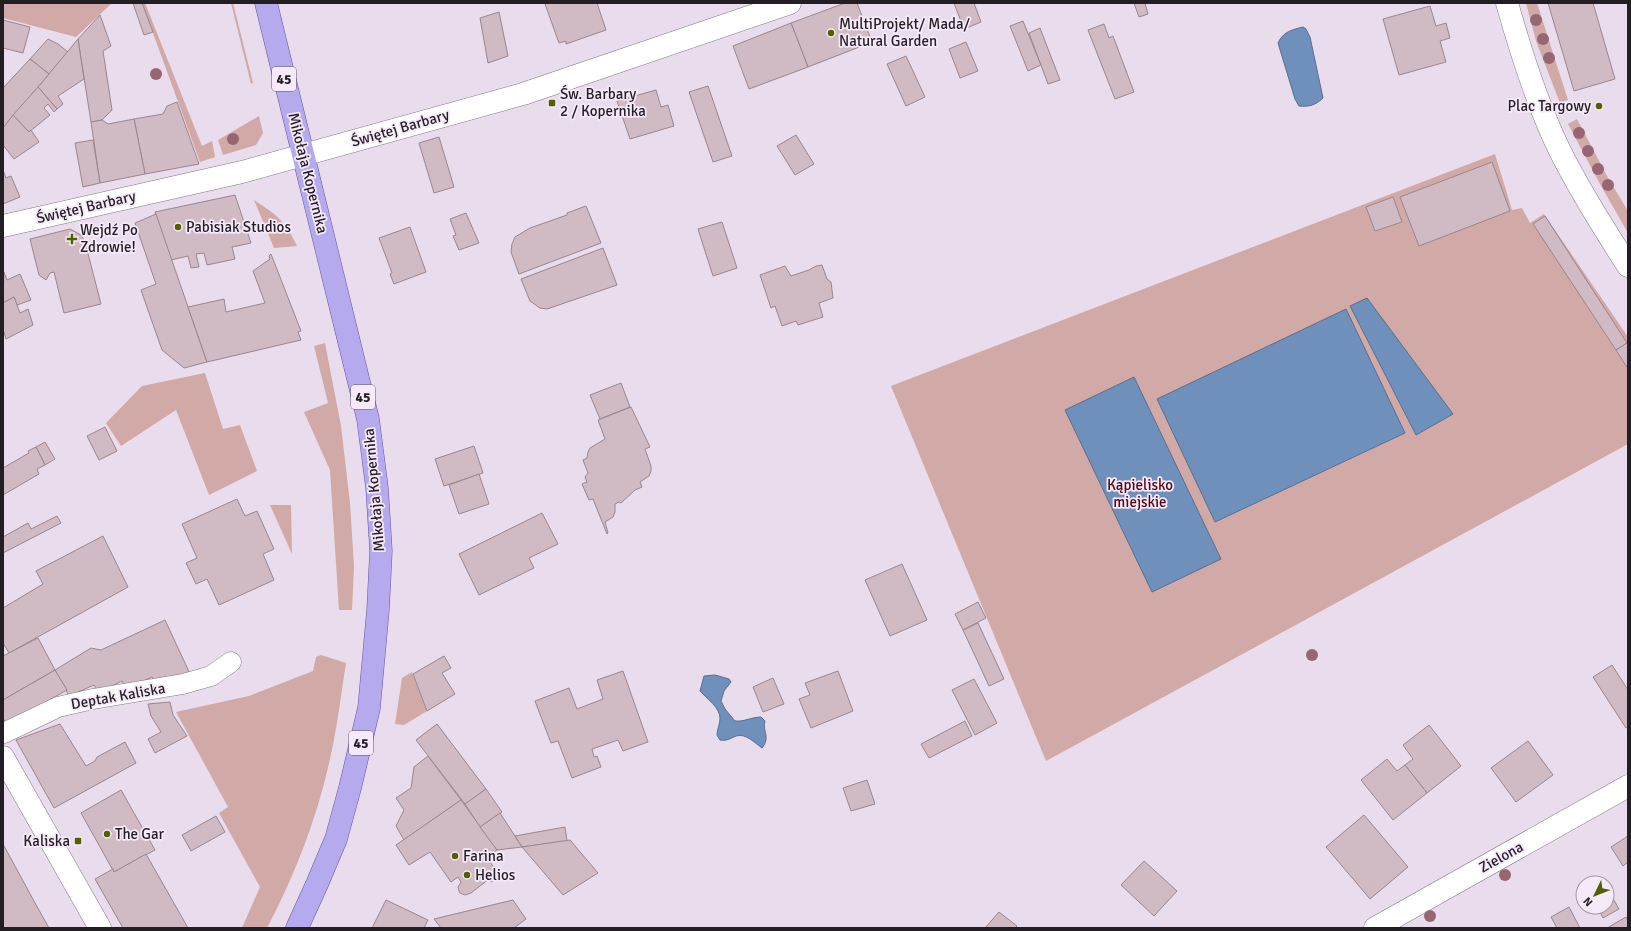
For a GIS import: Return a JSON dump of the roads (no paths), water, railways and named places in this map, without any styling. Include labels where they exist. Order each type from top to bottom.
[{"type":"main road","name":"Mikołaja Kopernika","points":[[266,3],[302,156],[322,226],[368,418],[377,488],[381,551],[378,610],[367,716],[336,839],[318,884],[297,928]]},
{"type":"street","name":"Świętej Barbary","points":[[3,226],[242,172],[523,94],[790,3]]},
{"type":"street","points":[[1507,3],[1528,74],[1560,150],[1575,179],[1628,266]]},
{"type":"street","name":"Deptak Kaliska","points":[[4,733],[58,707],[183,684],[211,676],[231,662]]},
{"type":"street","points":[[3,757],[100,928]]},
{"type":"street","name":"Zielona","points":[[1374,928],[1628,786]]},
{"type":"water","points":[[1303,27],[1306,29],[1310,37],[1323,98],[1315,104],[1309,106],[1299,106],[1295,99],[1278,43],[1282,36],[1288,32]]},
{"type":"water","points":[[1367,298],[1453,414],[1416,435],[1350,306]]},
{"type":"water","points":[[1346,309],[1405,433],[1215,522],[1157,399]]},
{"type":"water","points":[[1134,377],[1221,559],[1152,592],[1065,410]]},
{"type":"water","points":[[715,675],[729,679],[731,682],[724,691],[721,701],[725,709],[735,721],[761,717],[765,721],[766,741],[762,748],[750,739],[740,735],[726,740],[720,740],[717,735],[720,715],[713,704],[700,691],[704,676]]},
{"type":"place","name":"MultiProjekt/ Mada/ Natural Garden","points":[[831,33]]},
{"type":"place","name":"Św. Barbary 2 / Kopernika","points":[[552,103]]},
{"type":"place","name":"Plac Targowy","points":[[1599,106]]},
{"type":"place","name":"Pabisiak Studios","points":[[178,227]]},
{"type":"place","name":"Wejdź Po Zdrowie!","points":[[72,239]]},
{"type":"place","name":"The Gar","points":[[107,834]]},
{"type":"place","name":"Kaliska","points":[[78,841]]},
{"type":"place","name":"Farina","points":[[455,856]]},
{"type":"place","name":"Helios","points":[[467,875]]},
{"type":"park label","name":"Kąpielisko miejskie","points":[[1140,494]]}]
